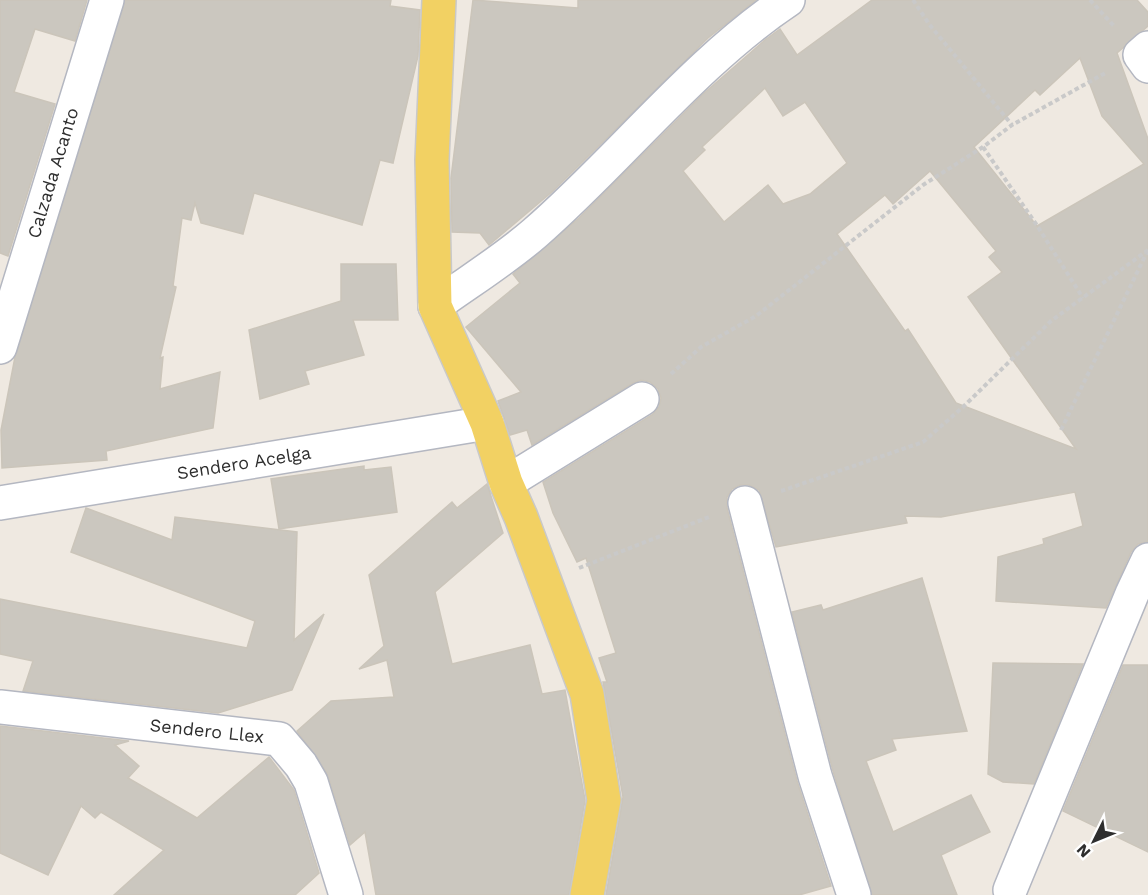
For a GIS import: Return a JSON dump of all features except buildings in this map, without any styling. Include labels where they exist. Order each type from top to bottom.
[{"type":"main road","points":[[439,0],[432,160],[435,306],[487,423],[506,483],[587,694],[604,800],[587,895]]},
{"type":"street","name":"Calzada Acanto","points":[[0,347],[107,0]]},
{"type":"street","points":[[435,306],[534,233],[689,84],[766,14],[788,0]]},
{"type":"street","points":[[506,483],[642,399]]},
{"type":"street","name":"Sendero Acelga","points":[[0,503],[487,423]]},
{"type":"street","points":[[745,503],[815,776],[854,895]]},
{"type":"street","points":[[1011,893],[1148,560]]},
{"type":"street","name":"Sendero Llex","points":[[0,707],[279,739],[302,765],[312,782],[346,895]]},
{"type":"path","points":[[913,0],[929,24],[1012,125]]},
{"type":"path","points":[[642,399],[701,347],[756,316],[923,185],[983,147],[1012,125],[1074,88],[1145,56]]},
{"type":"path","points":[[983,147],[1083,298]]},
{"type":"path","points":[[545,581],[745,503],[924,442],[1051,321],[1148,250]]},
{"type":"path","points":[[1061,429],[1148,250]]}]
